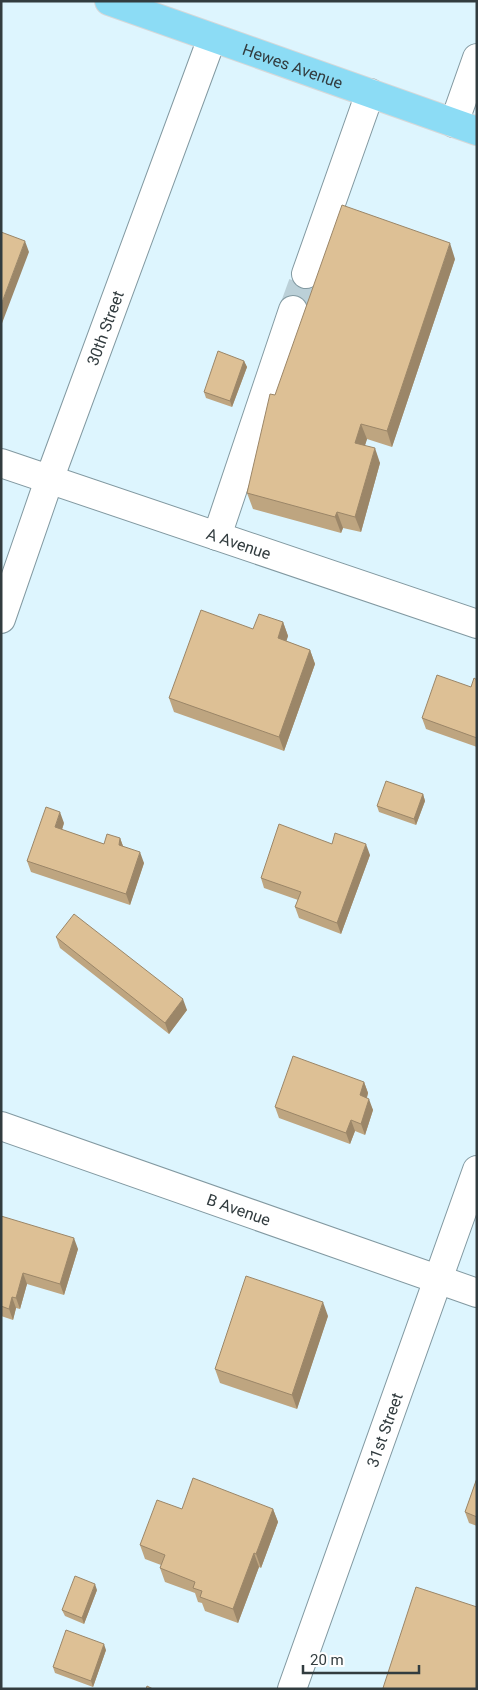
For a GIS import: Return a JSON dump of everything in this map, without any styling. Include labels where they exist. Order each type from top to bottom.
[{"type":"main road","name":"Hewes Avenue","points":[[109,1],[466,127]]},
{"type":"street","name":"30th Street","points":[[1,619],[49,480],[212,38]]},
{"type":"street","points":[[466,127],[477,58]]},
{"type":"street","points":[[306,274],[370,93]]},
{"type":"street","points":[[217,536],[294,310]]},
{"type":"street","name":"A Avenue","points":[[1,463],[477,624]]},
{"type":"street","name":"B Avenue","points":[[1,1126],[477,1293]]},
{"type":"street","name":"31st Street","points":[[292,1689],[477,1170]]},
{"type":"building","points":[[342,205],[450,243],[387,431],[361,424],[355,443],[375,448],[355,517],[337,512],[335,517],[247,493],[270,394],[275,395]]},
{"type":"building","points":[[1,232],[25,241],[1,305]]},
{"type":"building","points":[[218,351],[244,361],[230,401],[204,392]]},
{"type":"building","points":[[201,610],[253,629],[259,614],[283,622],[278,638],[310,650],[279,737],[169,698]]},
{"type":"building","points":[[437,675],[471,687],[474,678],[477,680],[477,738],[422,718]]},
{"type":"building","points":[[386,781],[423,794],[414,819],[377,806]]},
{"type":"building","points":[[46,807],[60,812],[55,827],[104,844],[107,834],[120,838],[119,845],[140,852],[126,894],[27,861]]},
{"type":"building","points":[[279,824],[332,844],[335,833],[366,844],[337,923],[295,907],[301,892],[261,878]]},
{"type":"building","points":[[74,914],[183,999],[165,1023],[56,937]]},
{"type":"building","points":[[293,1056],[364,1082],[360,1095],[369,1099],[361,1124],[351,1120],[346,1133],[275,1107]]},
{"type":"building","points":[[1,1216],[74,1238],[60,1284],[23,1273],[16,1298],[12,1297],[9,1309],[1,1306]]},
{"type":"building","points":[[246,1276],[323,1302],[292,1395],[215,1369]]},
{"type":"building","points":[[193,1478],[273,1509],[233,1609],[200,1597],[202,1591],[193,1588],[195,1582],[160,1568],[165,1555],[140,1545],[157,1500],[182,1509]]},
{"type":"building","points":[[477,1478],[477,1517],[465,1512]]},
{"type":"building","points":[[75,1576],[95,1584],[82,1618],[62,1610]]},
{"type":"building","points":[[416,1587],[477,1607],[477,1689],[383,1688]]},
{"type":"building","points":[[66,1630],[104,1644],[91,1681],[53,1667]]},
{"type":"tunnel","points":[[293,310],[306,274]]}]
